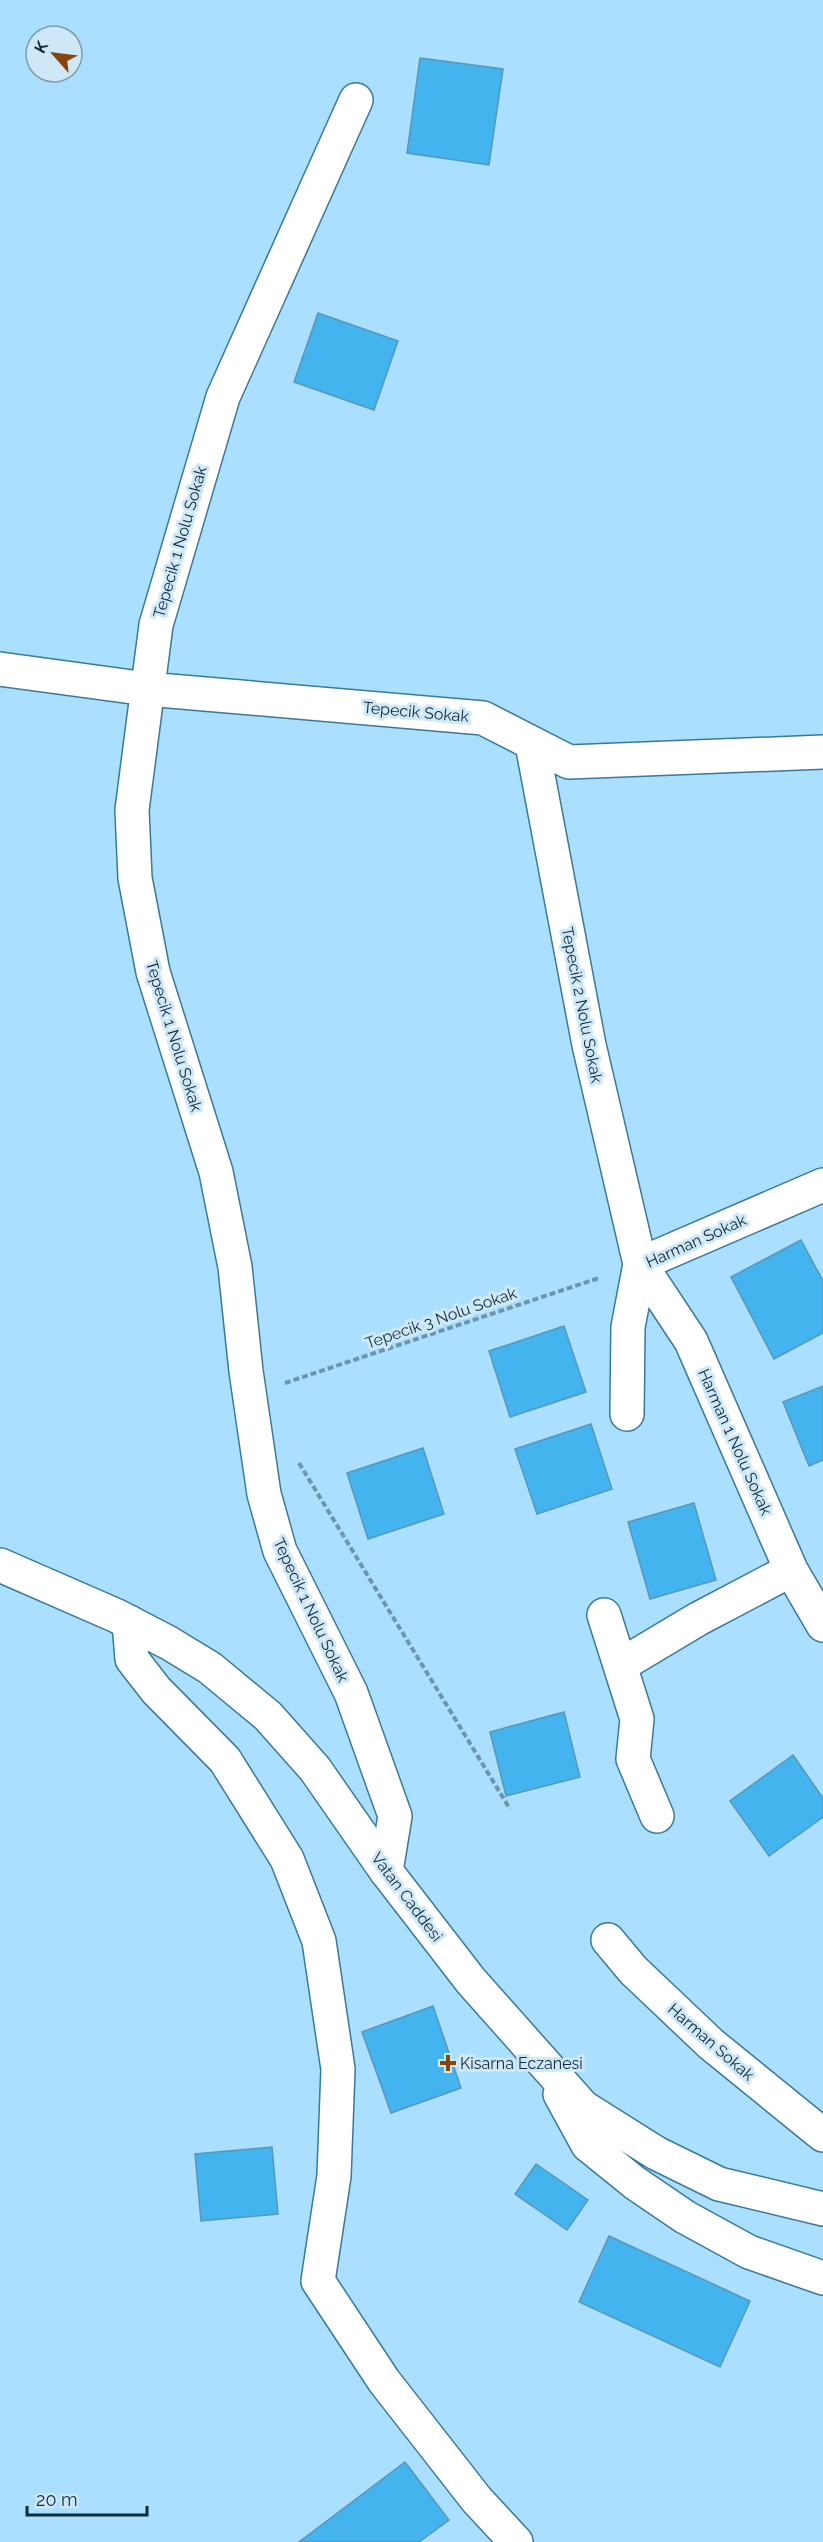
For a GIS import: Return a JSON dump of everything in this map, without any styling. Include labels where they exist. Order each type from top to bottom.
[{"type":"street","name":"Tepecik 1 Nolu Sokak","points":[[356,100],[223,397],[156,625],[132,810],[135,878],[153,972],[216,1172],[235,1268],[249,1395],[264,1494],[280,1551],[351,1693],[395,1816],[386,1870]]},
{"type":"street","name":"Tepecik Sokak","points":[[0,669],[147,689],[483,718],[569,762],[823,752]]},
{"type":"street","name":"Tepecik 2 Nolu Sokak","points":[[532,744],[589,1045],[640,1264]]},
{"type":"street","name":"Harman Sokak","points":[[627,1414],[628,1327],[640,1264],[823,1185]]},
{"type":"street","name":"Harman 1 Nolu Sokak","points":[[640,1264],[691,1341],[791,1569],[823,1625]]},
{"type":"street","name":"Vatan Caddesi","points":[[0,1566],[129,1622],[169,1643],[210,1668],[268,1716],[315,1769],[386,1870],[471,1981],[583,2107],[656,2153],[719,2184],[823,2209]]},
{"type":"street","points":[[621,1665],[698,1619],[791,1569]]},
{"type":"street","points":[[604,1615],[637,1719],[633,1759],[657,1816]]},
{"type":"street","points":[[129,1622],[132,1659],[156,1690],[225,1760],[287,1859],[319,1941],[338,2069],[334,2176],[318,2281],[384,2381],[477,2500],[516,2542]]},
{"type":"street","name":"Harman Sokak","points":[[608,1940],[633,1970],[711,2044],[823,2135]]},
{"type":"street","points":[[542,2061],[588,2145],[635,2183],[685,2217],[749,2252],[823,2278]]},
{"type":"path","name":"Tepecik 3 Nolu Sokak","points":[[249,1395],[640,1264]]},
{"type":"path","points":[[296,1458],[510,1809]]},
{"type":"building","points":[[420,58],[503,69],[489,165],[407,153]]},
{"type":"building","points":[[318,313],[398,341],[374,410],[294,382]]},
{"type":"building","points":[[801,1240],[823,1281],[823,1333],[774,1359],[731,1277]]},
{"type":"building","points":[[564,1326],[586,1392],[510,1417],[489,1351]]},
{"type":"building","points":[[823,1386],[823,1460],[809,1466],[783,1402]]},
{"type":"building","points":[[591,1424],[612,1489],[537,1514],[515,1449]]},
{"type":"building","points":[[423,1448],[444,1514],[368,1539],[347,1473]]},
{"type":"building","points":[[694,1503],[716,1580],[650,1599],[628,1522]]},
{"type":"building","points":[[564,1712],[580,1777],[506,1796],[490,1732]]},
{"type":"building","points":[[793,1755],[823,1798],[823,1817],[769,1856],[730,1801]]},
{"type":"building","points":[[433,2006],[461,2088],[391,2113],[362,2032]]},
{"type":"building","points":[[272,2147],[278,2214],[201,2221],[195,2154]]},
{"type":"building","points":[[536,2164],[588,2200],[567,2230],[515,2194]]},
{"type":"building","points":[[609,2236],[750,2301],[720,2367],[579,2302]]},
{"type":"building","points":[[405,2462],[449,2520],[419,2542],[299,2542]]},
{"type":"place","name":"Kisarna Eczanesi","points":[[448,2063]]}]
